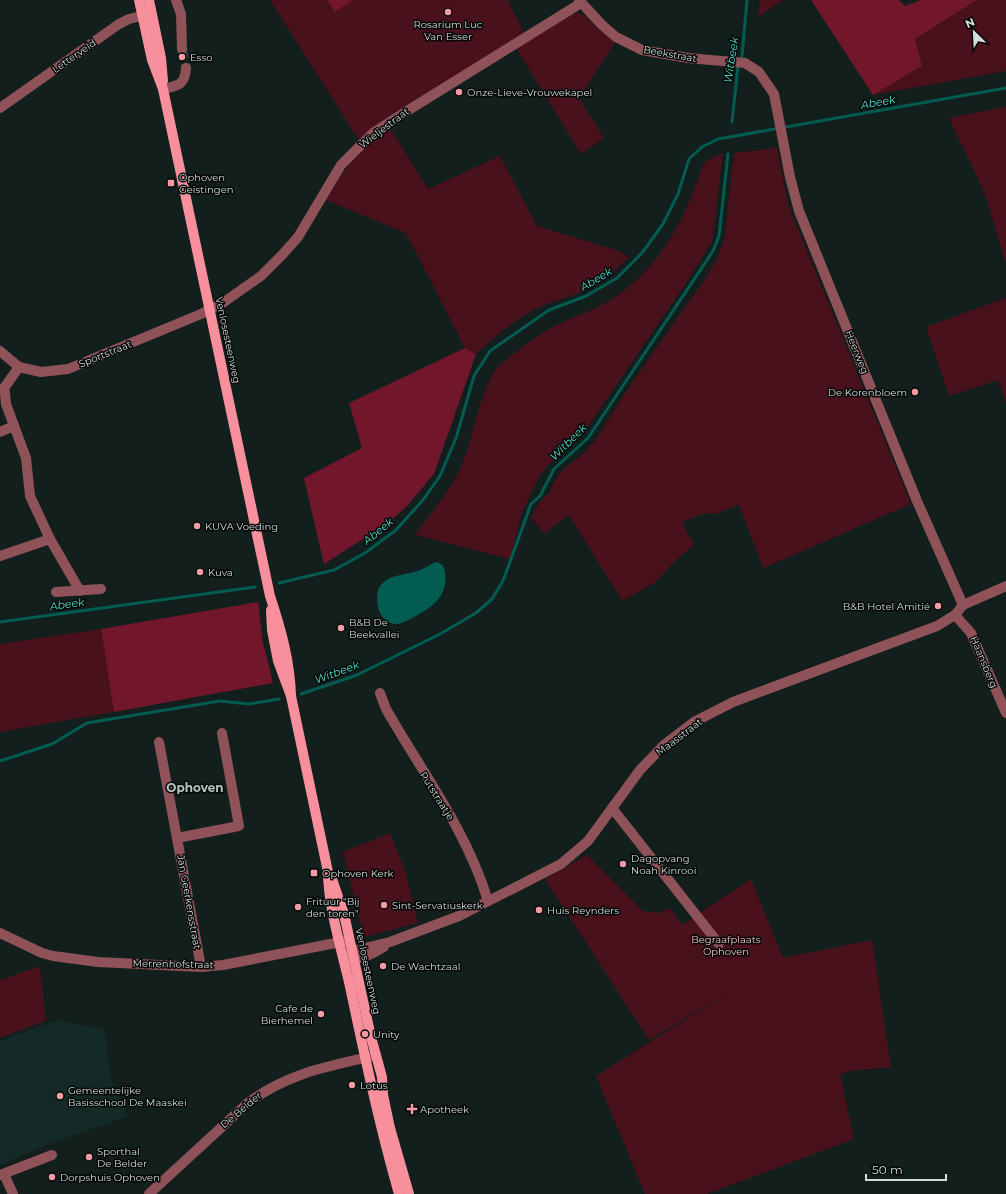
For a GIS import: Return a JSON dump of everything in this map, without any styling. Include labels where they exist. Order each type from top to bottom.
[{"type":"main road","name":"Venlosesteenweg","points":[[139,0],[147,14],[161,58],[163,89],[270,596],[281,627],[288,658],[291,696],[328,872],[328,884],[344,941],[353,955],[371,1037],[377,1055],[390,1128],[409,1194]]},
{"type":"main road","name":"Venlosesteenweg","points":[[147,14],[149,0]]},
{"type":"main road","name":"Venlosesteenweg","points":[[344,941],[343,957],[380,1127],[399,1194]]},
{"type":"street","points":[[176,0],[181,14],[182,49]]},
{"type":"street","name":"Beekstraat","points":[[580,2],[616,37],[642,50],[688,58],[745,63]]},
{"type":"street","name":"Wieljestraat","points":[[210,310],[230,299],[261,276],[282,256],[298,237],[341,165],[350,154],[373,133],[580,2]]},
{"type":"street","name":"Letterveld","points":[[0,108],[119,24],[147,14]]},
{"type":"street","name":"Heerweg","points":[[745,63],[759,72],[774,94],[790,177],[799,210],[914,494],[963,605]]},
{"type":"street","points":[[163,89],[176,86],[182,82],[185,78],[186,68]]},
{"type":"street","name":"Sportstraat","points":[[0,351],[19,367],[41,372],[68,369],[210,310]]},
{"type":"street","points":[[19,367],[4,388],[6,404],[26,458],[30,496],[50,539],[80,590]]},
{"type":"street","points":[[0,432],[14,426]]},
{"type":"street","points":[[0,556],[50,539]]},
{"type":"street","name":"Maasstraat","points":[[343,957],[353,955],[365,957],[390,942],[459,916],[561,864],[588,840],[640,770],[664,745],[694,722],[733,702],[937,626],[955,615],[963,605],[1006,586]]},
{"type":"street","points":[[56,592],[101,589]]},
{"type":"street","name":"Haansberg","points":[[955,615],[971,633],[1006,714]]},
{"type":"street","name":"Putstraatje","points":[[380,694],[386,709],[451,817],[482,883],[488,901]]},
{"type":"street","points":[[177,838],[238,826],[222,733]]},
{"type":"street","name":"Jan Geerkensstraat","points":[[159,742],[201,967]]},
{"type":"street","points":[[612,808],[719,944]]},
{"type":"street","name":"Merrenhofstraat","points":[[0,932],[42,953],[53,956],[98,962],[201,967],[223,965],[344,941]]},
{"type":"street","name":"De Belder","points":[[149,1194],[249,1102],[264,1091],[281,1082],[330,1065],[377,1055]]},
{"type":"street","points":[[13,1194],[6,1170],[52,1155]]},
{"type":"shaded area","points":[[327,0],[353,0],[335,12]]},
{"type":"shaded area","points":[[811,0],[899,0],[905,6],[921,0],[977,0],[915,39],[922,66],[873,95]]},
{"type":"shaded area","points":[[465,348],[476,354],[434,474],[407,506],[388,523],[324,564],[304,478],[362,448],[349,403]]},
{"type":"shaded area","points":[[437,562],[443,565],[445,574],[444,590],[440,597],[429,608],[410,620],[396,624],[388,622],[380,613],[378,607],[377,597],[382,583],[388,579],[418,571]]},
{"type":"shaded area","points":[[258,602],[263,642],[273,683],[114,712],[101,629]]},
{"type":"shaded area","name":"Gemeentelijke Basisschool De Maaskei","points":[[58,1020],[105,1030],[111,1077],[128,1116],[47,1145],[0,1165],[0,1041]]},
{"type":"green space","points":[[270,0],[508,0],[524,33],[463,74],[404,106],[358,139]]},
{"type":"green space","points":[[760,0],[783,0],[758,17]]},
{"type":"green space","points":[[977,0],[1006,0],[1006,71],[873,95],[922,66],[915,39]]},
{"type":"green space","points":[[577,13],[584,15],[600,31],[616,41],[579,98],[604,138],[581,154],[516,48],[568,15]]},
{"type":"green space","points":[[1006,107],[1006,264],[985,194],[949,118]]},
{"type":"green space","points":[[390,128],[428,189],[500,156],[537,226],[619,251],[629,257],[595,285],[577,294],[534,309],[500,333],[476,354],[465,348],[406,233],[326,200],[342,174],[362,148]]},
{"type":"green space","points":[[777,148],[788,205],[911,504],[763,568],[739,505],[715,514],[705,513],[682,522],[694,545],[675,561],[656,582],[622,601],[569,515],[544,534],[531,517],[540,502],[550,492],[554,482],[562,471],[584,453],[594,442],[631,384],[705,279],[717,259],[724,240],[734,153]]},
{"type":"green space","points":[[723,153],[712,242],[686,283],[583,434],[554,459],[541,473],[522,512],[510,559],[415,535],[456,478],[465,456],[480,404],[490,379],[497,367],[528,342],[549,329],[597,308],[612,299],[645,272],[658,257],[679,223],[703,165],[707,160]]},
{"type":"green space","points":[[1006,298],[1006,404],[999,380],[949,396],[926,327]]},
{"type":"green space","points":[[101,629],[114,712],[0,732],[0,644]]},
{"type":"green space","points":[[390,833],[405,870],[418,923],[364,937],[343,852]]},
{"type":"green space","name":"Begraafplaats Ophoven","points":[[587,855],[643,911],[658,913],[669,908],[682,925],[751,879],[783,958],[872,940],[891,1067],[851,1071],[840,1074],[854,1139],[707,1194],[645,1194],[596,1076],[735,988],[649,1040],[545,879]]},
{"type":"green space","points":[[40,966],[46,1021],[0,1038],[0,980]]},
{"type":"waterway","name":"Witbeek","points":[[732,122],[738,66],[742,56],[747,0]]},
{"type":"waterway","name":"Abeek","points":[[279,583],[334,570],[365,553],[396,530],[423,500],[440,476],[456,438],[474,376],[490,351],[549,310],[586,296],[617,278],[642,253],[663,224],[678,194],[689,159],[702,147],[718,139],[1006,88]]},
{"type":"waterway","name":"Witbeek","points":[[301,694],[357,675],[440,634],[476,613],[492,599],[503,581],[531,504],[540,496],[554,469],[588,438],[713,251],[719,236],[728,154]]},
{"type":"waterway","name":"Abeek","points":[[0,622],[255,587]]},
{"type":"waterway","name":"Witbeek","points":[[0,761],[52,744],[87,723],[220,701],[249,704],[279,699]]},
{"type":"tunnel","points":[[182,49],[186,68]]},
{"type":"place","name":"Rosarium Luc Van Esser","points":[[448,12]]},
{"type":"place","name":"Esso","points":[[182,57]]},
{"type":"place","name":"Onze-Lieve-Vrouwekapel","points":[[459,92]]},
{"type":"place","name":"Ophoven Geistingen","points":[[171,183]]},
{"type":"place","name":"De Korenbloem","points":[[915,392]]},
{"type":"place","name":"KUVA Voeding","points":[[197,526]]},
{"type":"place","name":"Kuva","points":[[200,572]]},
{"type":"place","name":"B&B Hotel Amitié","points":[[938,606]]},
{"type":"place","name":"B&B De Beekvallei","points":[[341,628]]},
{"type":"place","name":"Dagopvang Noah Kinrooi","points":[[623,864]]},
{"type":"place","name":"Ophoven Kerk","points":[[314,873]]},
{"type":"place","name":"Sint-Servatiuskerk","points":[[384,905]]},
{"type":"place","name":"Frituur \"Bij den toren\"","points":[[298,907]]},
{"type":"place","name":"Huis Reynders","points":[[539,910]]},
{"type":"place","name":"De Wachtzaal","points":[[383,966]]},
{"type":"place","name":"Cafe de Bierhemel","points":[[321,1014]]},
{"type":"place","name":"Unity","points":[[365,1034]]},
{"type":"place","name":"Lotus","points":[[352,1085]]},
{"type":"place","name":"Gemeentelijke Basisschool De Maaskei","points":[[60,1096]]},
{"type":"place","name":"Apotheek","points":[[412,1109]]},
{"type":"place","name":"Sporthal De Belder","points":[[89,1157]]},
{"type":"place","name":"Dorpshuis Ophoven","points":[[52,1177]]},
{"type":"district","name":"Ophoven","points":[[195,787]]}]
